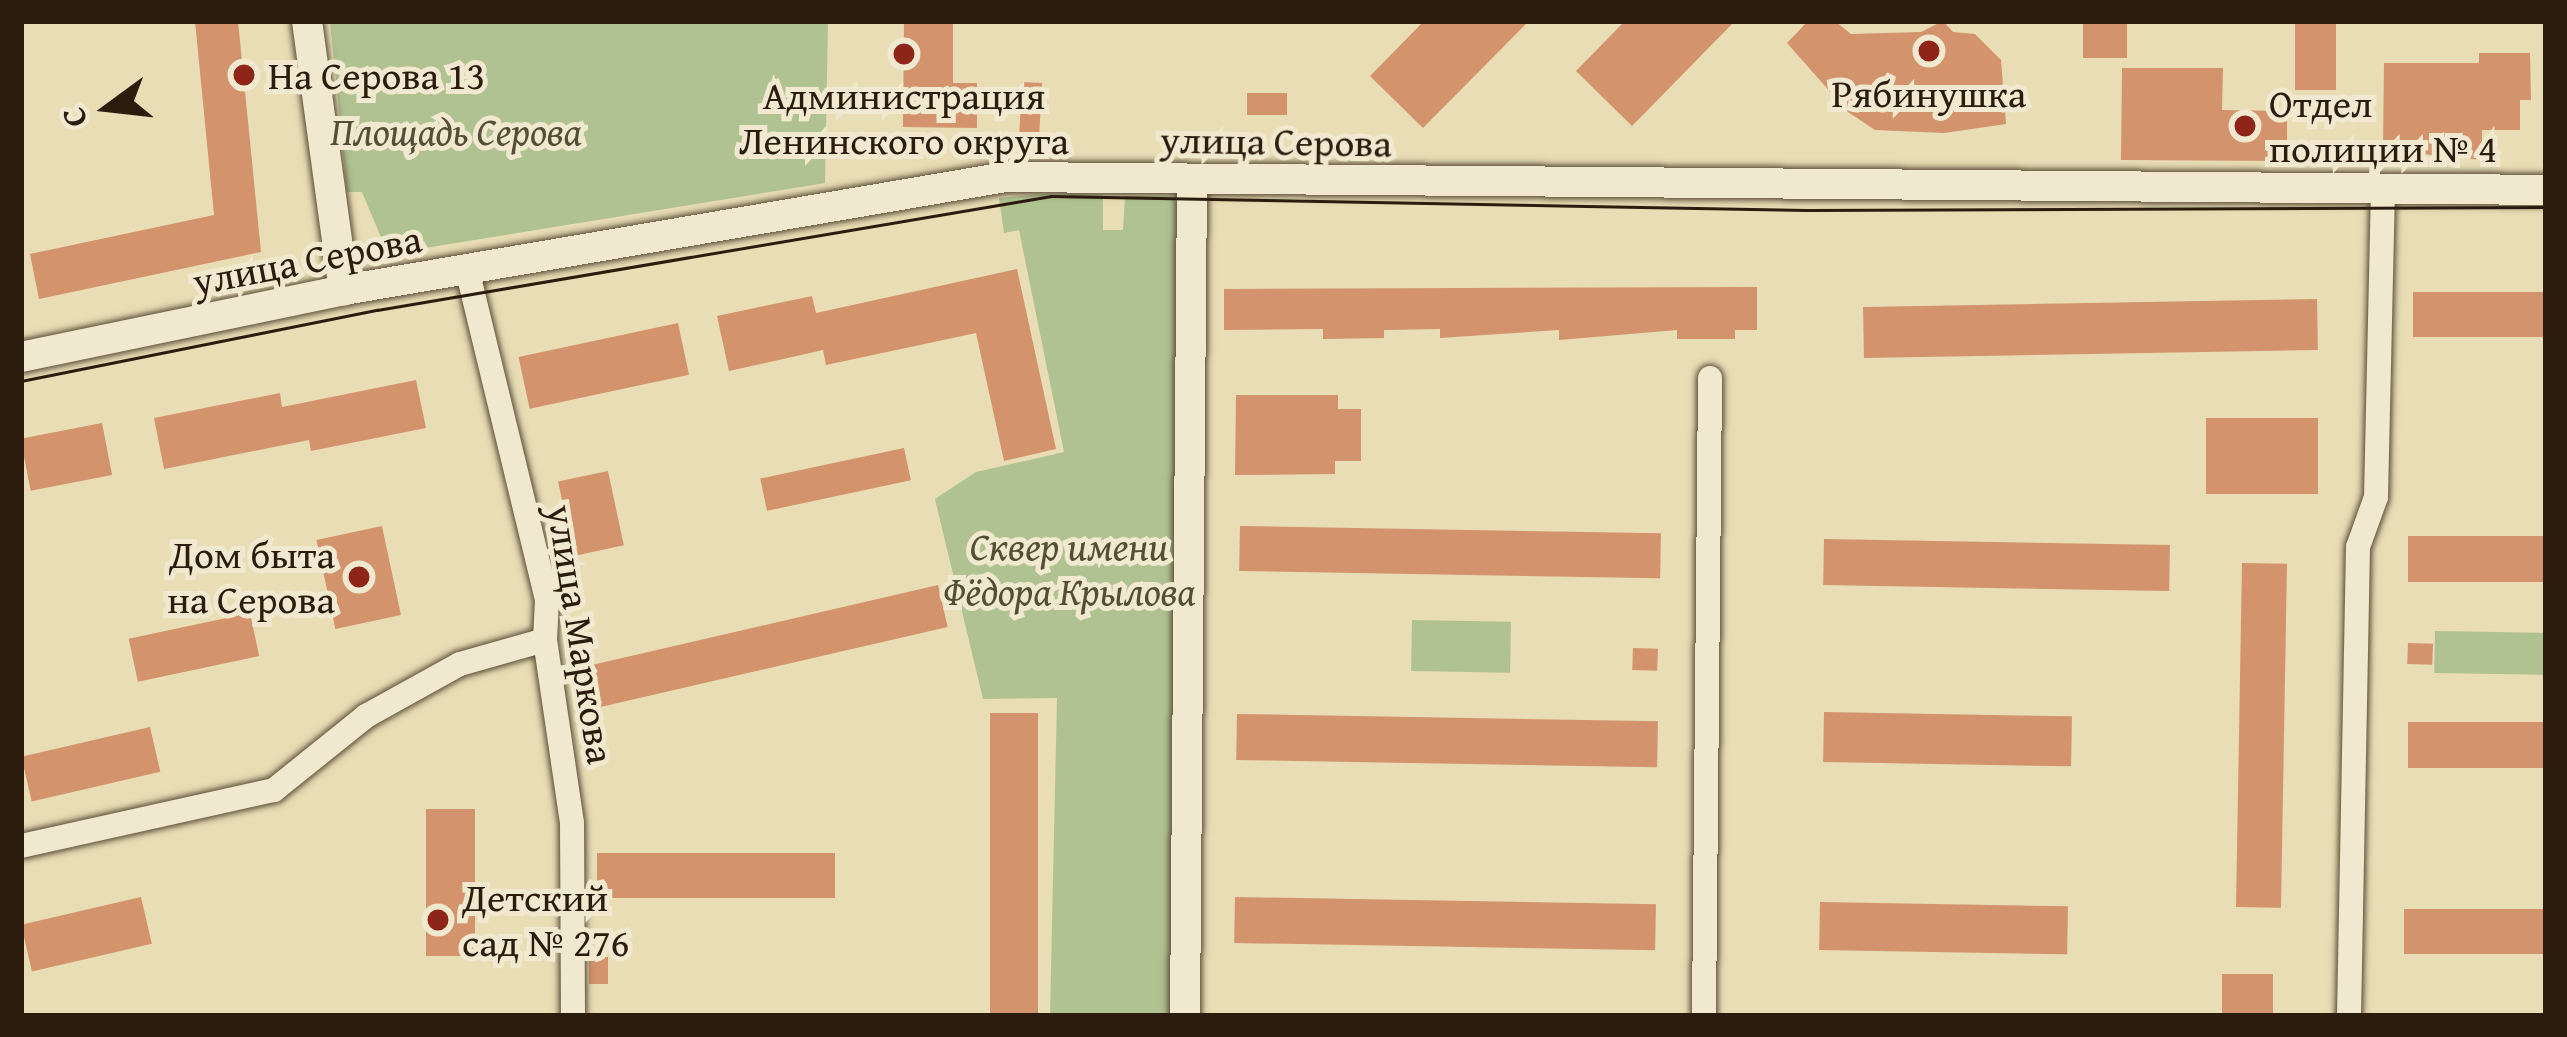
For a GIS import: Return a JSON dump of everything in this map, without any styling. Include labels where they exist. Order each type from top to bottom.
[{"type":"street","points":[[307,21],[344,290]]},
{"type":"street","name":"улица Серова","points":[[21,357],[344,290],[1006,177],[2546,190]]},
{"type":"street","points":[[1185,1016],[1192,180]]},
{"type":"street","points":[[2349,1016],[2358,548],[2376,497],[2383,192]]},
{"type":"street","name":"улица Маркова","points":[[467,269],[547,600],[545,640],[572,823],[573,1016]]},
{"type":"street","points":[[1704,1016],[1710,378]]},
{"type":"street","points":[[21,846],[274,790],[385,706],[460,664],[545,640]]},
{"type":"green space","name":"Площадь Серова","points":[[330,21],[828,21],[825,183],[388,254],[362,192],[347,192]]},
{"type":"green space","name":"Сквер имени Фёдора Крылова","points":[[1103,195],[1103,230],[1123,230],[1125,196],[1172,196],[1181,211],[1181,1016],[1050,1016],[1057,698],[983,699],[935,499],[976,472],[1064,452],[1019,230],[1004,233],[999,198]]},
{"type":"green space","points":[[1412,620],[1511,622],[1510,673],[1411,671]]},
{"type":"green space","points":[[2435,631],[2546,633],[2545,675],[2434,673]]},
{"type":"building","points":[[195,21],[238,21],[261,252],[39,299],[30,254],[214,215]]},
{"type":"building","points":[[904,21],[953,21],[953,83],[977,83],[977,128],[903,127]]},
{"type":"building","points":[[1424,21],[1529,21],[1423,128],[1370,76]]},
{"type":"building","points":[[1625,21],[1735,21],[1632,126],[1576,71]]},
{"type":"building","points":[[1808,21],[1835,21],[1851,34],[1921,32],[1943,21],[1953,32],[1975,34],[2001,60],[2006,124],[1944,133],[1875,130],[1848,112],[1787,43]]},
{"type":"building","points":[[2083,21],[2127,21],[2127,58],[2083,58]]},
{"type":"building","points":[[2295,21],[2336,21],[2336,90],[2295,90]]},
{"type":"building","points":[[2479,53],[2530,53],[2531,100],[2520,100],[2520,130],[2482,130],[2482,160],[2383,150],[2384,63],[2479,63]]},
{"type":"building","points":[[2122,68],[2223,68],[2222,110],[2287,111],[2287,161],[2121,160]]},
{"type":"building","points":[[1022,82],[1042,83],[1039,145],[1019,144]]},
{"type":"building","points":[[1247,93],[1287,93],[1287,115],[1247,115]]},
{"type":"building","points":[[1017,269],[1056,449],[1004,461],[976,333],[826,365],[823,350],[729,371],[717,316],[812,296],[816,313]]},
{"type":"building","points":[[1757,287],[1757,330],[1735,330],[1735,339],[1677,339],[1677,330],[1559,340],[1559,330],[1440,338],[1440,329],[1384,330],[1384,338],[1323,339],[1323,329],[1224,330],[1224,289]]},
{"type":"building","points":[[2413,292],[2546,292],[2546,337],[2413,337]]},
{"type":"building","points":[[2317,299],[2318,350],[1864,358],[1863,307]]},
{"type":"building","points":[[678,323],[689,375],[530,409],[519,357]]},
{"type":"building","points":[[416,380],[426,428],[311,451],[309,440],[164,469],[154,418],[280,393],[282,407]]},
{"type":"building","points":[[1236,395],[1338,395],[1338,409],[1361,409],[1361,461],[1335,461],[1335,474],[1235,475]]},
{"type":"building","points":[[2206,418],[2318,418],[2318,494],[2206,494]]},
{"type":"building","points":[[102,423],[112,475],[31,491],[21,439]]},
{"type":"building","points":[[904,448],[911,480],[767,511],[760,479]]},
{"type":"building","points":[[608,471],[624,545],[574,556],[558,482]]},
{"type":"building","name":"Дом быта на Серова","points":[[382,526],[401,615],[335,629],[316,540]]},
{"type":"building","points":[[1240,526],[1661,533],[1660,578],[1239,571]]},
{"type":"building","points":[[2408,536],[2546,536],[2546,582],[2408,582]]},
{"type":"building","points":[[1824,539],[2170,545],[2169,591],[1823,585]]},
{"type":"building","points":[[2242,563],[2287,564],[2281,908],[2236,907]]},
{"type":"building","points":[[938,585],[948,627],[594,709],[584,667]]},
{"type":"building","points":[[250,613],[259,656],[138,682],[129,639]]},
{"type":"building","points":[[2408,643],[2433,644],[2432,665],[2407,664]]},
{"type":"building","points":[[1633,648],[1658,649],[1657,671],[1632,670]]},
{"type":"building","points":[[1824,712],[2072,716],[2071,766],[1823,762]]},
{"type":"building","points":[[990,713],[1038,713],[1038,1016],[990,1016]]},
{"type":"building","points":[[1237,714],[1658,721],[1657,767],[1236,760]]},
{"type":"building","points":[[2408,722],[2546,722],[2546,768],[2408,768]]},
{"type":"building","points":[[150,727],[160,772],[32,802],[21,757]]},
{"type":"building","points":[[426,809],[475,809],[475,956],[426,956]]},
{"type":"building","points":[[597,853],[835,853],[835,898],[597,898]]},
{"type":"building","points":[[141,897],[152,944],[32,971],[21,925]]},
{"type":"building","points":[[1235,897],[1656,904],[1655,950],[1234,943]]},
{"type":"building","points":[[1820,902],[2068,906],[2067,954],[1819,950]]},
{"type":"building","points":[[2404,909],[2546,909],[2546,954],[2404,954]]},
{"type":"building","points":[[589,957],[608,957],[608,984],[589,984]]},
{"type":"building","points":[[2222,974],[2273,974],[2273,1016],[2222,1016]]},
{"type":"tram line","points":[[21,381],[377,310],[1051,196],[1807,210],[2546,207]]},
{"type":"place","name":"Рябинушка","points":[[1929,51]]},
{"type":"place","name":"Администрация Ленинского округа","points":[[904,54]]},
{"type":"place","name":"На Серова 13","points":[[244,75]]},
{"type":"place","name":"Отдел полиции № 4","points":[[2245,126]]},
{"type":"place","name":"Дом быта на Серова","points":[[359,577]]},
{"type":"place","name":"Детский сад № 276","points":[[438,920]]}]
